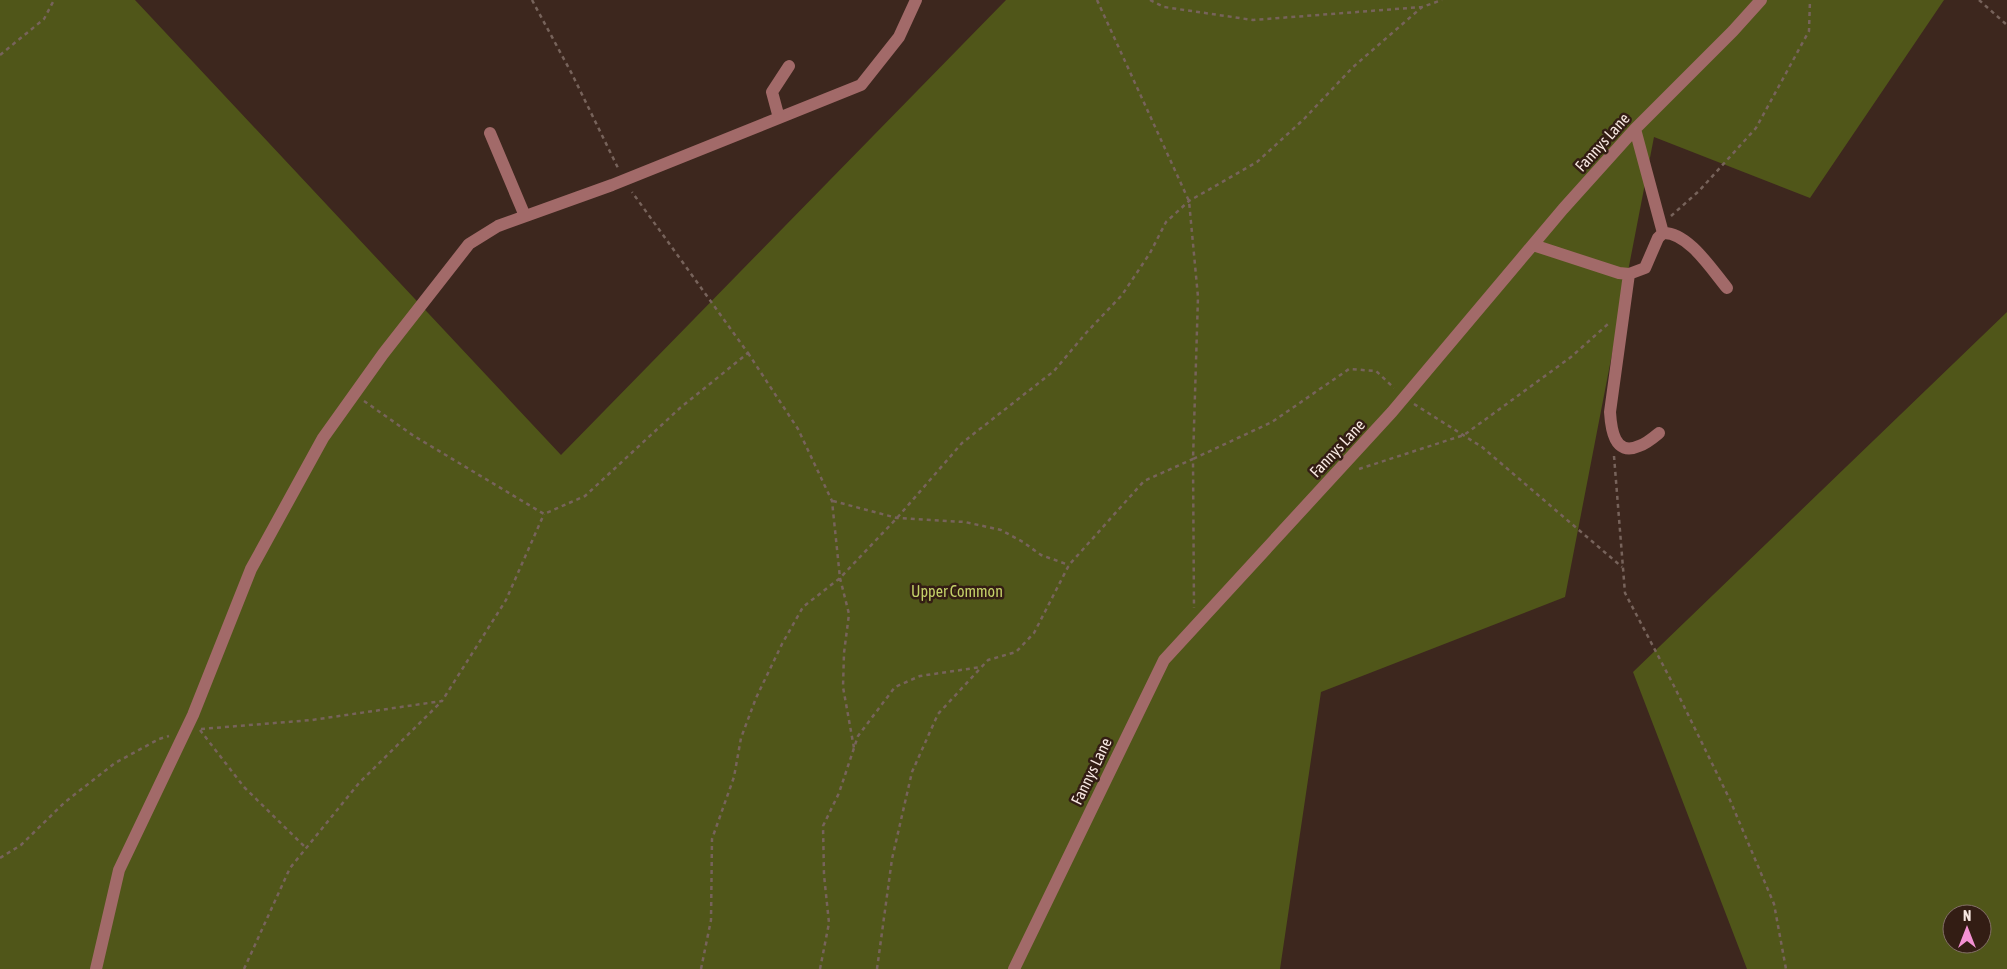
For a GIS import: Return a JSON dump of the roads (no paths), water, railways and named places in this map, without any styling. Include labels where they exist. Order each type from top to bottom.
[{"type":"street","points":[[96,969],[119,870],[186,730],[251,569],[323,438],[356,395],[383,354],[469,244],[498,226],[624,180],[861,85],[899,37],[916,0]]},
{"type":"street","name":"Fannys Lane","points":[[1014,969],[1164,660],[1404,398],[1533,245],[1635,129],[1733,31],[1761,0]]},
{"type":"street","points":[[779,118],[772,92],[789,66]]},
{"type":"street","points":[[1533,245],[1603,269],[1629,274],[1645,268],[1662,229],[1635,129]]},
{"type":"street","points":[[490,133],[524,216]]},
{"type":"street","points":[[1662,229],[1679,236],[1687,243],[1727,288]]},
{"type":"street","points":[[1629,274],[1610,412],[1611,431],[1617,442],[1627,448],[1638,447],[1659,434]]},
{"type":"park label","name":"Upper Common","points":[[957,591]]}]
